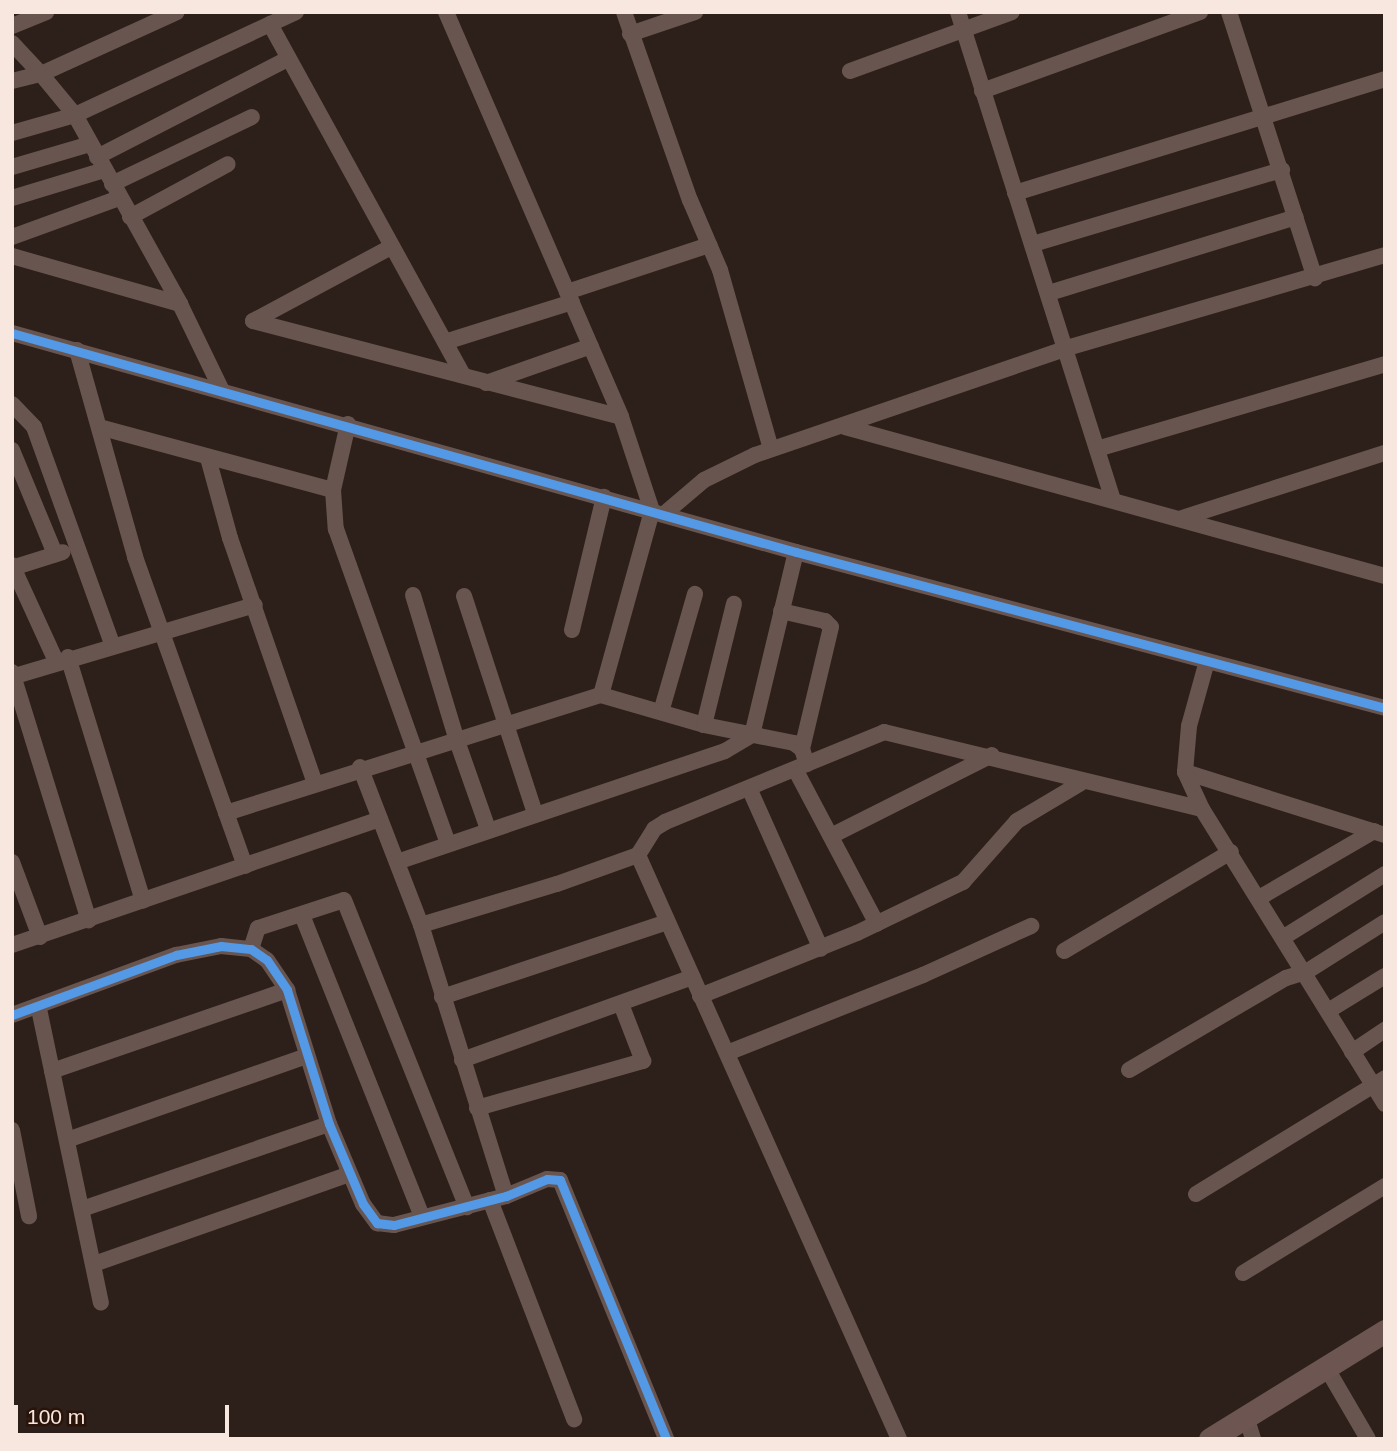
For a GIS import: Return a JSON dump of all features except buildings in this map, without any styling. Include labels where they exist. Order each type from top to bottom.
[{"type":"street","points":[[12,26],[46,12]]},
{"type":"street","points":[[12,81],[41,74],[177,12]]},
{"type":"street","points":[[12,133],[75,115],[296,12]]},
{"type":"street","points":[[446,12],[591,346],[658,512]]},
{"type":"street","points":[[624,12],[740,333],[772,449]]},
{"type":"street","points":[[630,34],[695,12]]},
{"type":"street","points":[[958,12],[1067,348],[1112,497]]},
{"type":"street","points":[[850,71],[1012,12]]},
{"type":"street","points":[[982,91],[1200,12]]},
{"type":"street","points":[[1228,12],[1266,117],[1315,278]]},
{"type":"street","points":[[270,24],[463,375]]},
{"type":"street","points":[[12,43],[75,115],[180,304],[222,391]]},
{"type":"street","points":[[12,237],[104,170],[288,59]]},
{"type":"street","points":[[1016,192],[1385,79]]},
{"type":"street","points":[[12,198],[104,170],[252,117]]},
{"type":"street","points":[[131,217],[228,164]]},
{"type":"street","points":[[12,167],[104,170]]},
{"type":"street","points":[[1033,244],[1282,170]]},
{"type":"street","points":[[1049,293],[1296,217]]},
{"type":"street","points":[[444,342],[709,245]]},
{"type":"street","points":[[391,247],[253,321],[621,417]]},
{"type":"street","points":[[601,695],[658,512],[704,480],[772,449],[845,427],[1067,348],[1315,278],[1385,255]]},
{"type":"street","points":[[12,256],[180,304]]},
{"type":"street","points":[[12,333],[348,424],[796,552],[1385,708]]},
{"type":"street","points":[[486,383],[591,346]]},
{"type":"street","points":[[77,350],[135,557],[246,866]]},
{"type":"street","points":[[1097,449],[1385,365]]},
{"type":"street","points":[[12,404],[34,427],[112,644]]},
{"type":"street","points":[[348,424],[333,490],[336,529],[448,843]]},
{"type":"street","points":[[99,427],[333,490]]},
{"type":"street","points":[[845,427],[1112,497],[1385,576]]},
{"type":"street","points":[[12,450],[55,554]]},
{"type":"street","points":[[1182,518],[1385,453]]},
{"type":"street","points":[[208,458],[315,784]]},
{"type":"street","points":[[572,630],[604,497]]},
{"type":"street","points":[[77,548],[13,567],[62,659],[143,901]]},
{"type":"street","points":[[397,862],[535,813],[725,751],[752,735],[796,552]]},
{"type":"street","points":[[661,712],[695,594]]},
{"type":"street","points":[[413,595],[457,741],[488,829]]},
{"type":"street","points":[[464,596],[503,726],[535,813]]},
{"type":"street","points":[[704,725],[734,604]]},
{"type":"street","points":[[89,920],[13,674],[255,605]]},
{"type":"street","points":[[781,611],[825,621],[831,627],[802,760],[831,836],[877,924]]},
{"type":"street","points":[[1207,661],[1189,726],[1185,772],[1202,809],[1306,972],[1352,1052],[1379,1082],[1385,1104]]},
{"type":"street","points":[[226,813],[360,767],[457,741],[601,695],[704,725],[752,735],[802,760]]},
{"type":"street","points":[[421,925],[557,884],[638,855],[654,829],[666,822],[749,788],[802,760],[884,732],[992,755],[1081,783],[1202,809]]},
{"type":"street","points":[[831,836],[992,755]]},
{"type":"street","points":[[360,767],[421,925],[477,1108],[498,1198],[574,1419]]},
{"type":"street","points":[[1185,772],[1379,833]]},
{"type":"street","points":[[700,996],[821,949],[963,882],[1017,821],[1081,783]]},
{"type":"street","points":[[749,788],[821,949]]},
{"type":"street","points":[[12,945],[380,820]]},
{"type":"street","points":[[1259,898],[1379,833]]},
{"type":"street","points":[[1065,951],[1231,852]]},
{"type":"street","points":[[638,855],[899,1439]]},
{"type":"street","points":[[12,862],[40,937]]},
{"type":"street","points":[[1283,937],[1385,874]]},
{"type":"street","points":[[251,949],[258,928],[344,900],[467,1207]]},
{"type":"street","points":[[302,915],[422,1217]]},
{"type":"street","points":[[442,997],[667,922]]},
{"type":"street","points":[[1129,1070],[1286,978],[1306,972],[1385,922]]},
{"type":"street","points":[[727,1053],[923,975],[1031,926]]},
{"type":"street","points":[[12,1015],[39,1009],[176,955],[221,946],[251,949],[267,960],[287,990],[329,1125],[362,1204],[377,1223],[394,1225],[498,1198],[547,1179],[560,1180],[666,1439]]},
{"type":"street","points":[[1328,1011],[1385,976]]},
{"type":"street","points":[[462,1060],[692,978]]},
{"type":"street","points":[[52,1071],[287,990]]},
{"type":"street","points":[[477,1108],[643,1061],[621,1004]]},
{"type":"street","points":[[39,1009],[101,1303]]},
{"type":"street","points":[[1352,1052],[1385,1030]]},
{"type":"street","points":[[67,1140],[307,1056]]},
{"type":"street","points":[[1196,1194],[1379,1082]]},
{"type":"street","points":[[82,1209],[329,1125]]},
{"type":"street","points":[[12,1130],[29,1216]]},
{"type":"street","points":[[94,1264],[350,1174]]},
{"type":"street","points":[[1242,1273],[1385,1186]]},
{"type":"street","points":[[1210,1439],[1385,1331]]},
{"type":"street","points":[[1326,1367],[1368,1439]]},
{"type":"street","points":[[1246,1416],[1253,1439]]},
{"type":"cycle path","points":[[12,333],[796,552],[1385,708]]},
{"type":"cycle path","points":[[12,1015],[176,955],[221,946],[251,949],[267,960],[287,990],[329,1124],[363,1204],[377,1223],[394,1225],[506,1196],[547,1179],[560,1180],[666,1439]]}]
